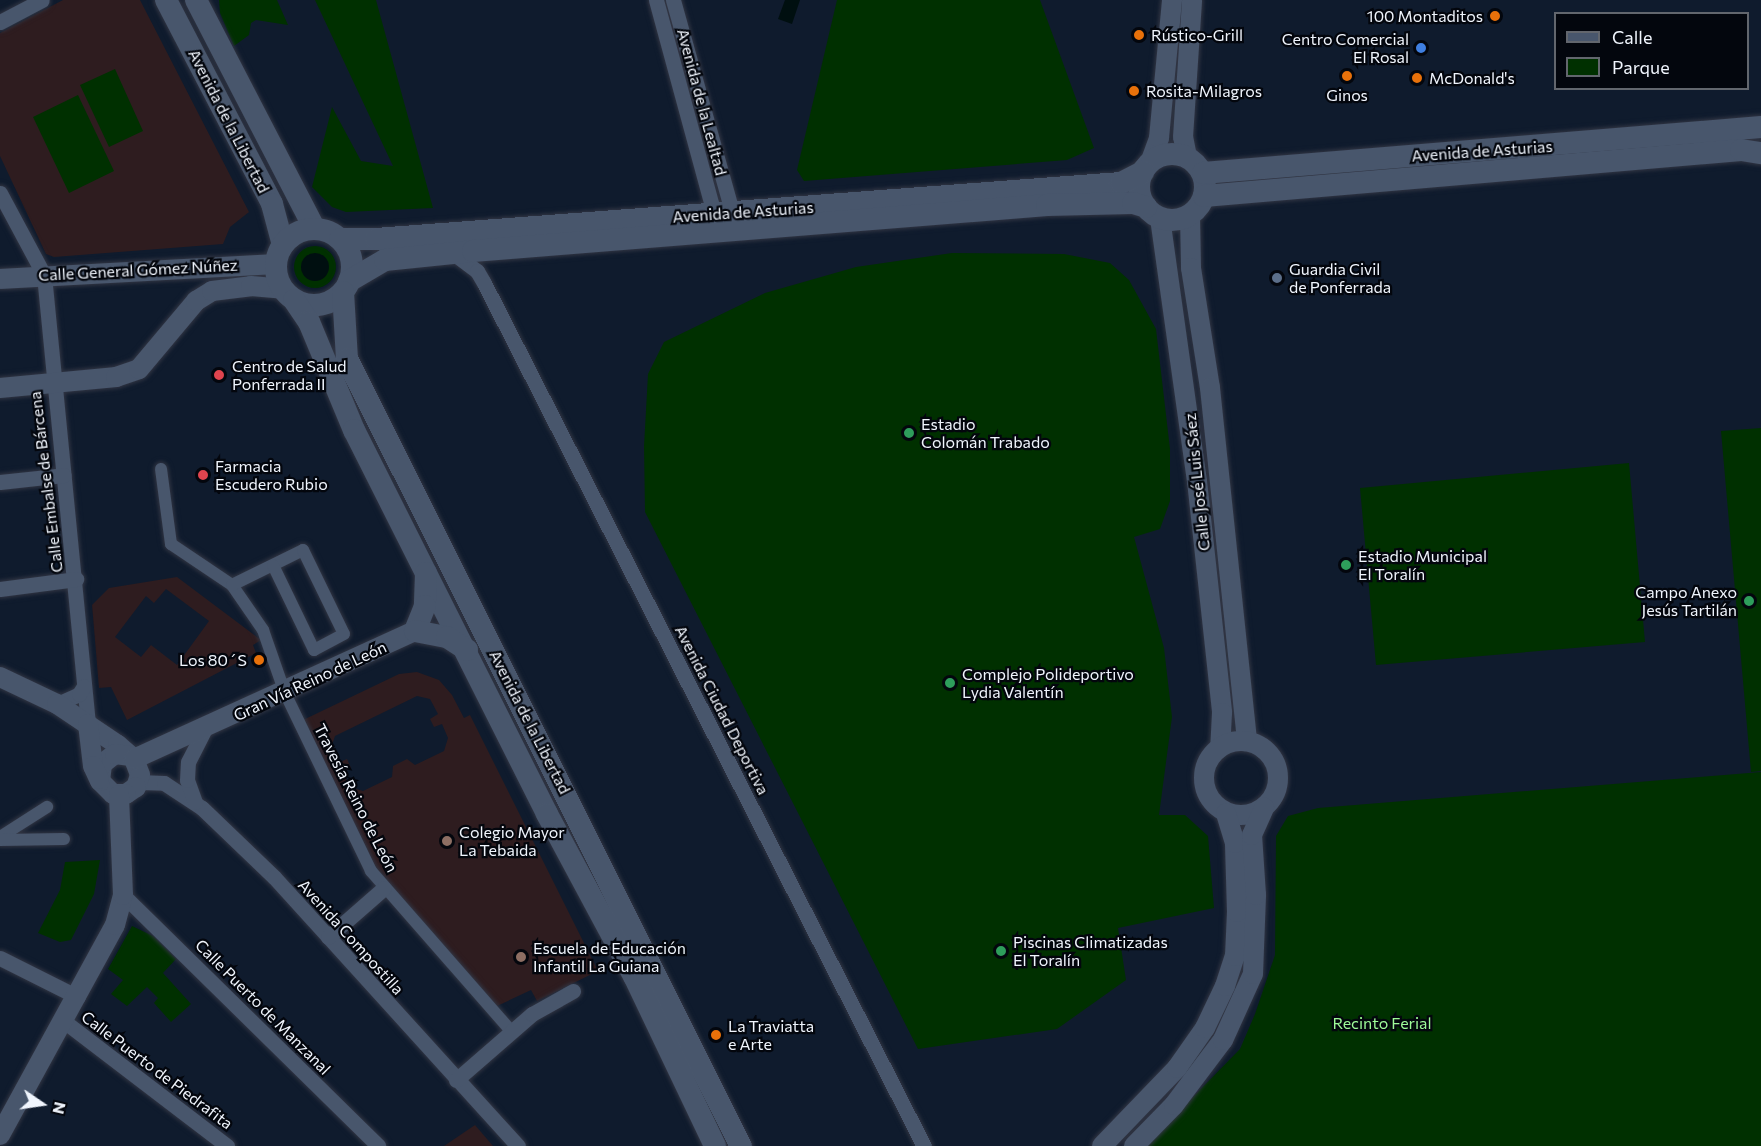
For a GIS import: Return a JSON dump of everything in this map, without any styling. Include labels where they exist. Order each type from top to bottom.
[{"type":"main road","name":"Avenida de la Libertad","points":[[166,0],[273,204],[279,254]]},
{"type":"main road","name":"Avenida de la Libertad","points":[[196,0],[314,228]]},
{"type":"main road","name":"Avenida de Asturias","points":[[1195,165],[1761,127]]},
{"type":"main road","name":"Avenida de Asturias","points":[[1204,196],[1741,150],[1761,153]]},
{"type":"main road","points":[[1167,154],[1195,165],[1204,196],[1190,215],[1171,220],[1153,212],[1140,190],[1147,167],[1167,154]]},
{"type":"main road","name":"Avenida de Asturias","points":[[340,239],[376,239],[1121,183],[1147,167]]},
{"type":"main road","name":"Avenida de Asturias","points":[[346,286],[385,260],[453,253],[1047,204],[1133,203],[1153,212]]},
{"type":"main road","points":[[314,228],[340,239],[350,254],[346,286],[320,305],[289,295],[279,254],[291,236],[314,228]]},
{"type":"main road","name":"Avenida de la Libertad","points":[[346,286],[346,359],[741,1146]]},
{"type":"main road","name":"Avenida de la Libertad","points":[[289,295],[309,322],[338,397],[468,651],[552,824],[634,976],[715,1146]]},
{"type":"main road","points":[[425,570],[425,606],[415,631],[447,636],[468,651]]},
{"type":"main road","points":[[552,824],[575,813]]},
{"type":"street","points":[[0,22],[25,4],[42,0]]},
{"type":"street","name":"Avenida de la Lealtad","points":[[656,0],[723,213]]},
{"type":"street","name":"Avenida de la Lealtad","points":[[673,0],[723,213]]},
{"type":"street","points":[[1147,167],[1159,138],[1172,0]]},
{"type":"street","points":[[1192,0],[1183,137],[1195,165]]},
{"type":"street","points":[[0,193],[44,275]]},
{"type":"street","name":"Calle José Luis Sáez","points":[[1153,212],[1197,481],[1222,713],[1220,747]]},
{"type":"street","name":"Calle José Luis Sáez","points":[[1190,215],[1191,268],[1210,388],[1247,741]]},
{"type":"street","points":[[488,291],[486,268],[498,249]]},
{"type":"street","name":"Avenida Ciudad Deportiva","points":[[453,253],[477,271],[488,291],[924,1146]]},
{"type":"street","name":"Calle General Gómez Núñez","points":[[0,279],[279,254]]},
{"type":"street","name":"Calle Embalse de Bárcena","points":[[44,275],[53,384],[76,579],[88,723]]},
{"type":"street","points":[[0,388],[116,377],[139,369],[196,301],[212,291],[251,286],[289,295]]},
{"type":"street","points":[[161,469],[171,544],[232,585],[303,550],[344,634],[314,650],[273,565]]},
{"type":"street","points":[[0,482],[64,475]]},
{"type":"street","points":[[0,590],[76,579]]},
{"type":"street","name":"Travesía Reino de León","points":[[232,585],[263,630],[285,693],[371,871],[511,1031]]},
{"type":"street","name":"Gran Vía Reino de León","points":[[135,766],[415,631]]},
{"type":"street","points":[[0,677],[57,704],[88,723],[135,766]]},
{"type":"street","points":[[57,704],[79,694],[84,686]]},
{"type":"street","points":[[88,723],[93,766],[107,791],[119,795],[131,791],[135,766]]},
{"type":"street","points":[[195,801],[187,780],[188,762],[204,731]]},
{"type":"street","points":[[1102,1146],[1176,1068],[1205,1028],[1225,986],[1235,956],[1238,912],[1235,843],[1226,813],[1208,797],[1204,786],[1209,758],[1220,747],[1247,741],[1271,756],[1278,776],[1276,791],[1264,808],[1252,835],[1256,906],[1251,979],[1222,1040],[1174,1106],[1134,1146]]},
{"type":"street","points":[[100,781],[102,764],[108,757],[135,766]]},
{"type":"street","name":"Avenida Compostilla","points":[[135,766],[195,801],[328,937],[518,1146]]},
{"type":"street","points":[[0,1135],[78,997],[115,925],[123,894],[119,795]]},
{"type":"street","points":[[0,839],[47,807]]},
{"type":"street","points":[[1226,813],[1245,816],[1264,808]]},
{"type":"street","points":[[0,839],[64,839]]},
{"type":"street","points":[[328,937],[384,888]]},
{"type":"street","name":"Calle Puerto de Manzanal","points":[[123,894],[378,1146]]},
{"type":"street","points":[[0,958],[78,997]]},
{"type":"street","points":[[456,1080],[511,1031],[573,991]]},
{"type":"street","name":"Calle Puerto de Piedrafita","points":[[64,1022],[227,1146]]},
{"type":"shaded area","points":[[63,0],[140,0],[249,212],[230,227],[223,244],[54,257],[46,254],[0,156],[0,33]]},
{"type":"shaded area","points":[[785,0],[800,0],[792,24],[778,19]]},
{"type":"shaded area","points":[[315,253],[325,257],[329,267],[325,277],[315,281],[305,277],[301,267],[305,257]]},
{"type":"shaded area","points":[[177,577],[261,640],[253,645],[256,653],[127,720],[111,687],[99,688],[92,605],[109,588]],"holes":[[[166,589],[209,621],[177,665],[151,645],[141,657],[115,637],[146,596],[154,603]]]},
{"type":"shaded area","name":"Colegio Mayor La Tebaida","points":[[417,672],[439,680],[452,695],[464,718],[470,715],[598,971],[537,1001],[531,990],[495,1007],[378,876],[301,721],[399,674]],"holes":[[[417,696],[430,699],[438,714],[430,719],[434,727],[442,724],[448,738],[444,751],[415,765],[407,759],[393,766],[392,777],[363,791],[350,787],[343,772],[351,768],[347,759],[338,763],[331,748],[335,736]]]},
{"type":"shaded area","points":[[475,1125],[493,1146],[444,1146]]},
{"type":"green space","points":[[219,0],[277,0],[288,25],[256,20],[251,23],[249,35],[234,46],[220,13]]},
{"type":"green space","points":[[315,0],[376,0],[433,208],[346,212],[332,207],[312,187],[332,107],[361,161],[393,166]]},
{"type":"green space","points":[[837,0],[1040,0],[1094,148],[1067,160],[804,181],[797,170]]},
{"type":"green space","points":[[115,69],[143,131],[109,147],[80,85]]},
{"type":"green space","points":[[78,95],[114,171],[69,193],[33,117]]},
{"type":"green space","points":[[315,246],[330,252],[336,267],[330,282],[315,288],[300,282],[294,267],[300,252]]},
{"type":"green space","name":"Complejo Polideportivo Lydia Valentín","points":[[952,253],[1064,254],[1110,263],[1129,280],[1156,329],[1170,449],[1170,501],[1160,529],[1134,537],[1164,648],[1172,717],[1159,815],[1185,815],[1208,836],[1214,908],[1118,928],[1126,980],[1057,1029],[918,1049],[645,512],[644,446],[648,374],[664,342],[765,293],[856,267]]},
{"type":"green space","name":"Campo Anexo Jesús Tartilán","points":[[1761,428],[1761,771],[1751,772],[1721,431]]},
{"type":"green space","points":[[1629,463],[1645,642],[1376,665],[1360,488]]},
{"type":"green space","name":"Recinto Ferial","points":[[1761,772],[1761,1146],[1145,1146],[1240,1049],[1255,1014],[1275,955],[1276,836],[1288,816],[1318,808]]},
{"type":"green space","points":[[100,860],[94,894],[71,940],[60,942],[38,933],[60,890],[65,862]]},
{"type":"green space","points":[[132,926],[153,936],[176,959],[163,973],[191,1004],[171,1022],[154,1003],[158,998],[147,987],[127,1006],[111,994],[123,980],[108,969]]},
{"type":"place","name":"100 Montaditos","points":[[1495,16]]},
{"type":"place","name":"Rústico-Grill","points":[[1139,35]]},
{"type":"place","name":"Centro Comercial El Rosal","points":[[1421,48]]},
{"type":"place","name":"Ginos","points":[[1347,76]]},
{"type":"place","name":"McDonald's","points":[[1417,78]]},
{"type":"place","name":"Rosita-Milagros","points":[[1134,91]]},
{"type":"place","name":"Guardia Civil de Ponferrada","points":[[1277,278]]},
{"type":"place","name":"Centro de Salud Ponferrada II","points":[[219,375]]},
{"type":"place","name":"Estadio Colomán Trabado","points":[[909,433]]},
{"type":"place","name":"Farmacia Escudero Rubio","points":[[203,475]]},
{"type":"place","name":"Estadio Municipal El Toralín","points":[[1346,565]]},
{"type":"place","name":"Campo Anexo Jesús Tartilán","points":[[1749,601]]},
{"type":"place","name":"Los 80´S","points":[[259,660]]},
{"type":"place","name":"Complejo Polideportivo Lydia Valentín","points":[[950,683]]},
{"type":"place","name":"Colegio Mayor La Tebaida","points":[[447,841]]},
{"type":"place","name":"Piscinas Climatizadas El Toralín","points":[[1001,951]]},
{"type":"place","name":"Escuela de Educación Infantil La Guiana","points":[[521,957]]},
{"type":"place","name":"La Traviatta e Arte","points":[[716,1035]]}]
